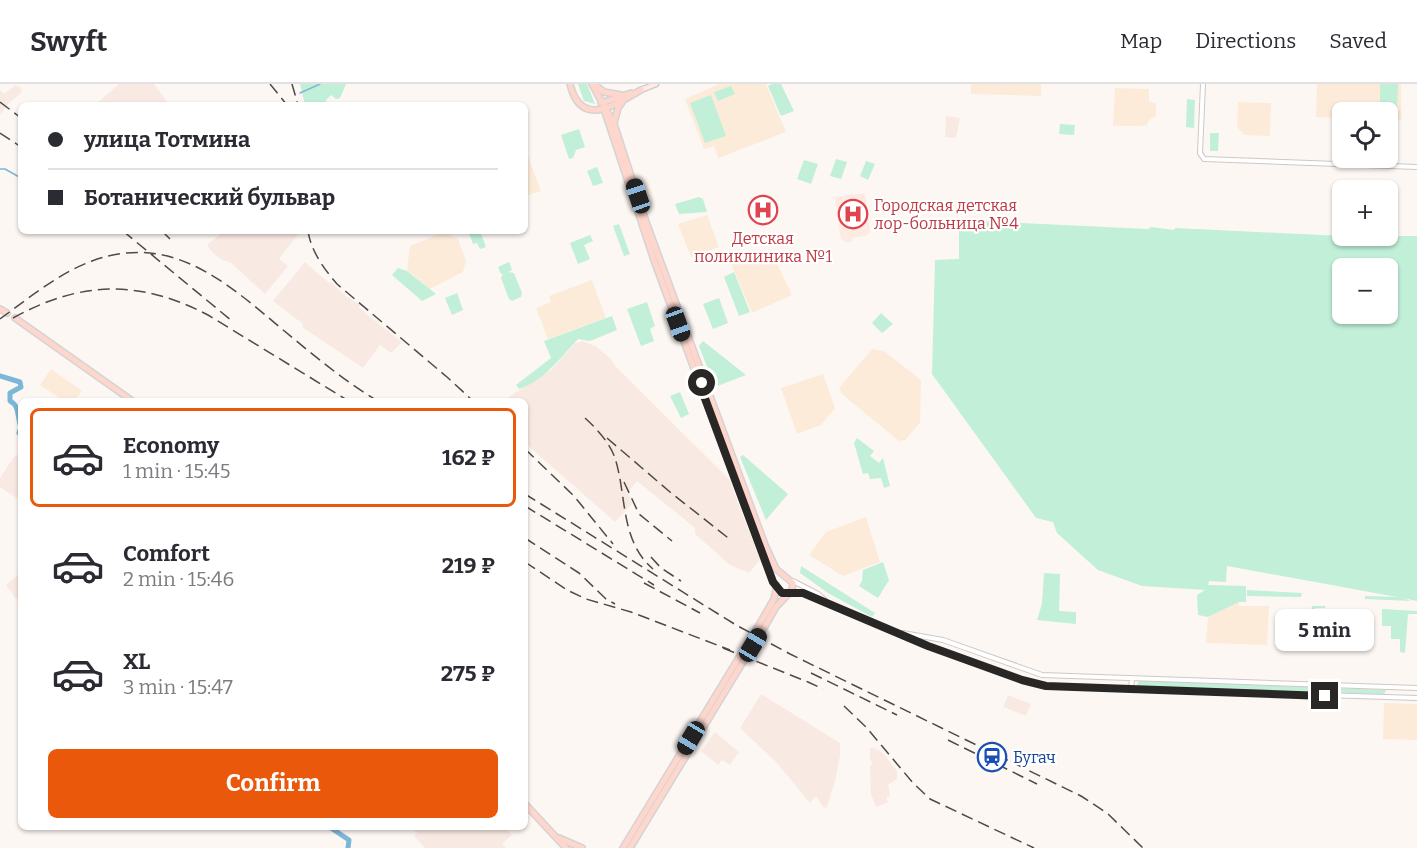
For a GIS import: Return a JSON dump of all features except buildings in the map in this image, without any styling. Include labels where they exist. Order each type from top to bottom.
[{"type":"main road","points":[[570,84],[574,99],[579,105],[594,111],[656,84]]},
{"type":"main road","points":[[593,84],[603,106],[637,213],[769,554],[776,569],[792,581],[793,588],[761,626]]},
{"type":"main road","points":[[593,84],[604,92],[626,96]]},
{"type":"main road","points":[[614,124],[618,108],[626,96]]},
{"type":"main road","points":[[603,106],[609,112],[614,124],[698,372]]},
{"type":"main road","points":[[0,309],[128,398]]},
{"type":"main road","points":[[703,384],[773,582],[782,593],[789,593]]},
{"type":"main road","points":[[627,847],[761,626],[774,599],[779,581],[786,578]]},
{"type":"main road","points":[[528,807],[568,848]]},
{"type":"main road","points":[[555,835],[582,848]]},
{"type":"street","points":[[1203,84],[1200,153],[1204,159],[1417,167]]},
{"type":"street","points":[[792,581],[818,594],[828,602]]},
{"type":"street","points":[[789,593],[803,593],[828,602],[938,649],[1035,684],[1064,688],[1417,698]]},
{"type":"street","points":[[897,632],[943,640],[1042,675],[1417,688]]},
{"type":"street","points":[[1131,690],[1132,678]]},
{"type":"shaded area","points":[[119,84],[154,84],[167,102],[98,102]]},
{"type":"shaded area","points":[[719,84],[766,84],[786,132],[718,158],[714,146],[704,149],[685,99]]},
{"type":"shaded area","points":[[971,84],[1041,84],[1041,96],[971,94]]},
{"type":"shaded area","points":[[1317,84],[1401,84],[1401,120],[1398,120],[1398,102],[1332,102],[1332,118],[1316,117]]},
{"type":"shaded area","points":[[15,85],[20,87],[22,92],[0,115],[0,90],[4,94]]},
{"type":"shaded area","points":[[1115,88],[1149,89],[1149,101],[1156,104],[1156,116],[1149,120],[1147,125],[1113,126]]},
{"type":"shaded area","points":[[1238,102],[1271,103],[1270,136],[1244,135],[1237,127]]},
{"type":"shaded area","points":[[946,116],[960,118],[956,138],[945,137]]},
{"type":"shaded area","points":[[528,156],[541,191],[528,195]]},
{"type":"shaded area","name":"Городская детская лор-больница №4","points":[[865,193],[870,232],[865,236],[852,238],[852,242],[844,242],[841,240],[835,197]]},
{"type":"shaded area","points":[[707,215],[719,247],[691,257],[678,224]]},
{"type":"shaded area","points":[[220,234],[298,234],[279,259],[288,266],[265,294],[230,262],[222,260],[212,252],[207,245]]},
{"type":"shaded area","points":[[439,234],[448,234],[458,239],[466,261],[463,272],[430,289],[407,270],[410,246]]},
{"type":"shaded area","points":[[771,251],[792,295],[752,313],[731,264]]},
{"type":"shaded area","points":[[305,262],[360,305],[359,308],[402,342],[391,353],[380,345],[363,368],[302,327],[303,324],[273,301]]},
{"type":"shaded area","points":[[592,280],[606,318],[548,339],[536,308],[551,302],[549,296]]},
{"type":"shaded area","points":[[583,341],[597,347],[611,359],[616,367],[729,479],[760,560],[749,573],[730,565],[695,534],[695,528],[637,481],[628,493],[632,504],[615,522],[528,446],[528,398],[507,398],[551,370],[575,343]]},
{"type":"shaded area","points":[[872,349],[884,351],[921,380],[920,423],[905,440],[899,441],[842,394],[839,388]]},
{"type":"shaded area","points":[[51,369],[82,391],[77,398],[59,398],[40,385]]},
{"type":"shaded area","points":[[823,374],[835,408],[821,425],[797,434],[781,388]]},
{"type":"shaded area","points":[[18,454],[18,499],[0,487],[0,478]]},
{"type":"shaded area","points":[[866,517],[880,562],[843,576],[809,555],[826,532]]},
{"type":"shaded area","points":[[18,575],[18,598],[16,599],[6,585]]},
{"type":"shaded area","points":[[1239,602],[1239,606],[1269,606],[1267,645],[1206,643],[1208,617]]},
{"type":"shaded area","points":[[761,694],[840,743],[835,781],[827,807],[824,808],[816,796],[810,803],[777,763],[740,728]]},
{"type":"shaded area","points":[[1008,695],[1031,704],[1026,716],[1003,707]]},
{"type":"shaded area","points":[[1384,703],[1417,704],[1417,740],[1383,739]]},
{"type":"shaded area","points":[[715,732],[739,752],[730,765],[722,760],[718,765],[701,751]]},
{"type":"shaded area","points":[[870,748],[883,753],[897,771],[897,779],[888,785],[890,796],[886,798],[888,802],[876,807],[871,794]]},
{"type":"shaded area","points":[[414,830],[507,830],[512,835],[502,844],[506,848],[425,848],[414,836],[417,833]]},
{"type":"green space","points":[[300,84],[346,84],[340,98],[336,99],[331,95],[327,102],[304,102]]},
{"type":"green space","points":[[578,84],[587,84],[595,104],[584,101]]},
{"type":"green space","points":[[781,84],[794,111],[781,116],[768,86]]},
{"type":"green space","points":[[1380,84],[1398,84],[1397,102],[1380,102]]},
{"type":"green space","points":[[731,86],[735,94],[718,101],[714,92]]},
{"type":"green space","points":[[711,95],[726,136],[705,143],[690,103]]},
{"type":"green space","points":[[1187,99],[1195,100],[1194,128],[1186,127]]},
{"type":"green space","points":[[1060,124],[1075,125],[1074,135],[1059,134]]},
{"type":"green space","points":[[579,129],[585,147],[576,150],[573,158],[569,159],[561,135]]},
{"type":"green space","points":[[1210,133],[1219,133],[1218,151],[1210,151]]},
{"type":"green space","points":[[836,159],[847,162],[841,179],[830,176]]},
{"type":"green space","points":[[804,160],[818,164],[811,184],[797,179]]},
{"type":"green space","points":[[866,161],[875,164],[868,180],[860,176]]},
{"type":"green space","points":[[597,167],[603,183],[593,186],[587,171]]},
{"type":"green space","points":[[699,197],[703,199],[707,212],[679,214],[675,204]]},
{"type":"green space","points":[[959,220],[1332,236],[1332,246],[1398,246],[1398,236],[1417,236],[1417,601],[1403,598],[1411,601],[1365,599],[1365,596],[1397,597],[1227,566],[1226,582],[1209,581],[1208,585],[1246,586],[1246,602],[1239,602],[1208,617],[1198,615],[1197,595],[1205,590],[1142,586],[1098,570],[1057,533],[1053,522],[1036,518],[932,374],[935,260],[959,259]]},
{"type":"green space","points":[[619,224],[630,254],[624,256],[613,226]]},
{"type":"green space","points":[[469,234],[481,234],[486,247],[480,249],[477,243],[473,244]]},
{"type":"green space","points":[[590,235],[593,241],[584,245],[590,259],[578,264],[570,243]]},
{"type":"green space","points":[[509,262],[512,270],[508,272],[514,273],[522,293],[521,297],[512,301],[509,299],[501,278],[503,274],[498,267]]},
{"type":"green space","points":[[398,268],[407,271],[436,294],[422,301],[392,275]]},
{"type":"green space","points":[[734,272],[750,312],[739,316],[724,277]]},
{"type":"green space","points":[[457,293],[463,310],[452,315],[445,298]]},
{"type":"green space","points":[[719,298],[728,323],[713,329],[703,304]]},
{"type":"green space","points":[[647,302],[655,326],[650,329],[654,341],[641,346],[627,309]]},
{"type":"green space","points":[[881,313],[893,324],[882,333],[872,323]]},
{"type":"green space","points":[[612,316],[617,330],[590,341],[578,339],[544,374],[519,389],[516,385],[551,358],[544,341]]},
{"type":"green space","points":[[703,341],[746,375],[715,387],[699,346]]},
{"type":"green space","points":[[680,392],[689,414],[681,418],[670,396]]},
{"type":"green space","points":[[857,438],[874,451],[870,456],[879,463],[883,458],[890,486],[884,488],[881,478],[870,479],[868,473],[863,474],[854,443]]},
{"type":"green space","points":[[743,455],[788,494],[766,520],[740,457]]},
{"type":"green space","points":[[883,562],[889,580],[878,598],[859,586],[863,570]]},
{"type":"green space","points":[[801,566],[875,613],[872,617],[828,593],[800,573]]},
{"type":"green space","points":[[1044,573],[1060,574],[1059,611],[1076,612],[1076,624],[1037,620],[1042,604]]},
{"type":"green space","points":[[1247,590],[1302,593],[1301,597],[1247,596]]},
{"type":"green space","points":[[1312,606],[1325,606],[1325,608],[1315,608],[1314,642],[1310,642]]},
{"type":"green space","points":[[1382,609],[1417,611],[1417,614],[1408,614],[1405,653],[1400,652],[1400,639],[1391,639],[1391,626],[1382,626]]},
{"type":"green space","points":[[1140,681],[1386,691],[1384,694],[1140,687],[1137,685]]},
{"type":"waterway","points":[[300,93],[320,84]]},
{"type":"waterway","points":[[0,169],[5,169],[18,176]]},
{"type":"waterway","points":[[0,376],[20,382],[21,387],[10,393],[10,401],[18,414]]},
{"type":"waterway","points":[[334,830],[349,840],[348,848]]},
{"type":"railway","points":[[270,84],[285,102]]},
{"type":"railway","points":[[292,84],[297,102]]},
{"type":"railway","points":[[0,102],[18,116]]},
{"type":"railway","points":[[0,133],[18,145]]},
{"type":"railway","points":[[127,234],[232,321]]},
{"type":"railway","points":[[165,234],[170,239]]},
{"type":"railway","points":[[309,234],[319,259],[337,284],[470,398]]},
{"type":"railway","points":[[0,319],[56,279],[92,261],[121,254],[147,253],[172,257],[196,266],[240,294],[328,366],[373,398]]},
{"type":"railway","points":[[13,318],[62,297],[86,291],[134,290],[158,295],[183,303],[208,315],[344,398]]},
{"type":"railway","points":[[585,418],[594,426],[613,452],[630,532],[642,558],[653,569]]},
{"type":"railway","points":[[607,438],[732,541]]},
{"type":"railway","points":[[528,452],[574,496],[613,544]]},
{"type":"railway","points":[[624,482],[639,514],[672,541]]},
{"type":"railway","points":[[528,496],[736,625],[790,654],[1081,796],[1107,813],[1143,848]]},
{"type":"railway","points":[[528,508],[654,585]]},
{"type":"railway","points":[[528,540],[579,573],[606,599],[615,604]]},
{"type":"railway","points":[[651,557],[661,568],[681,581]]},
{"type":"railway","points":[[528,564],[567,590],[586,599],[631,612],[730,650]]},
{"type":"railway","points":[[644,583],[700,613]]},
{"type":"railway","points":[[723,648],[823,689]]},
{"type":"railway","points":[[811,673],[897,715]]},
{"type":"railway","points":[[844,706],[866,727],[913,783],[930,799],[1034,848]]},
{"type":"railway","points":[[948,740],[1037,784]]},
{"type":"place","name":"Детская поликлиника №1","points":[[763,210]]},
{"type":"place","name":"Городская детская лор-больница №4","points":[[853,214]]},
{"type":"place","name":"Бугач","points":[[992,757]]},
{"type":"route","points":[[702,383],[700,385],[773,582],[782,593],[803,593],[928,646],[1035,684],[1075,688],[1325,696]]}]
